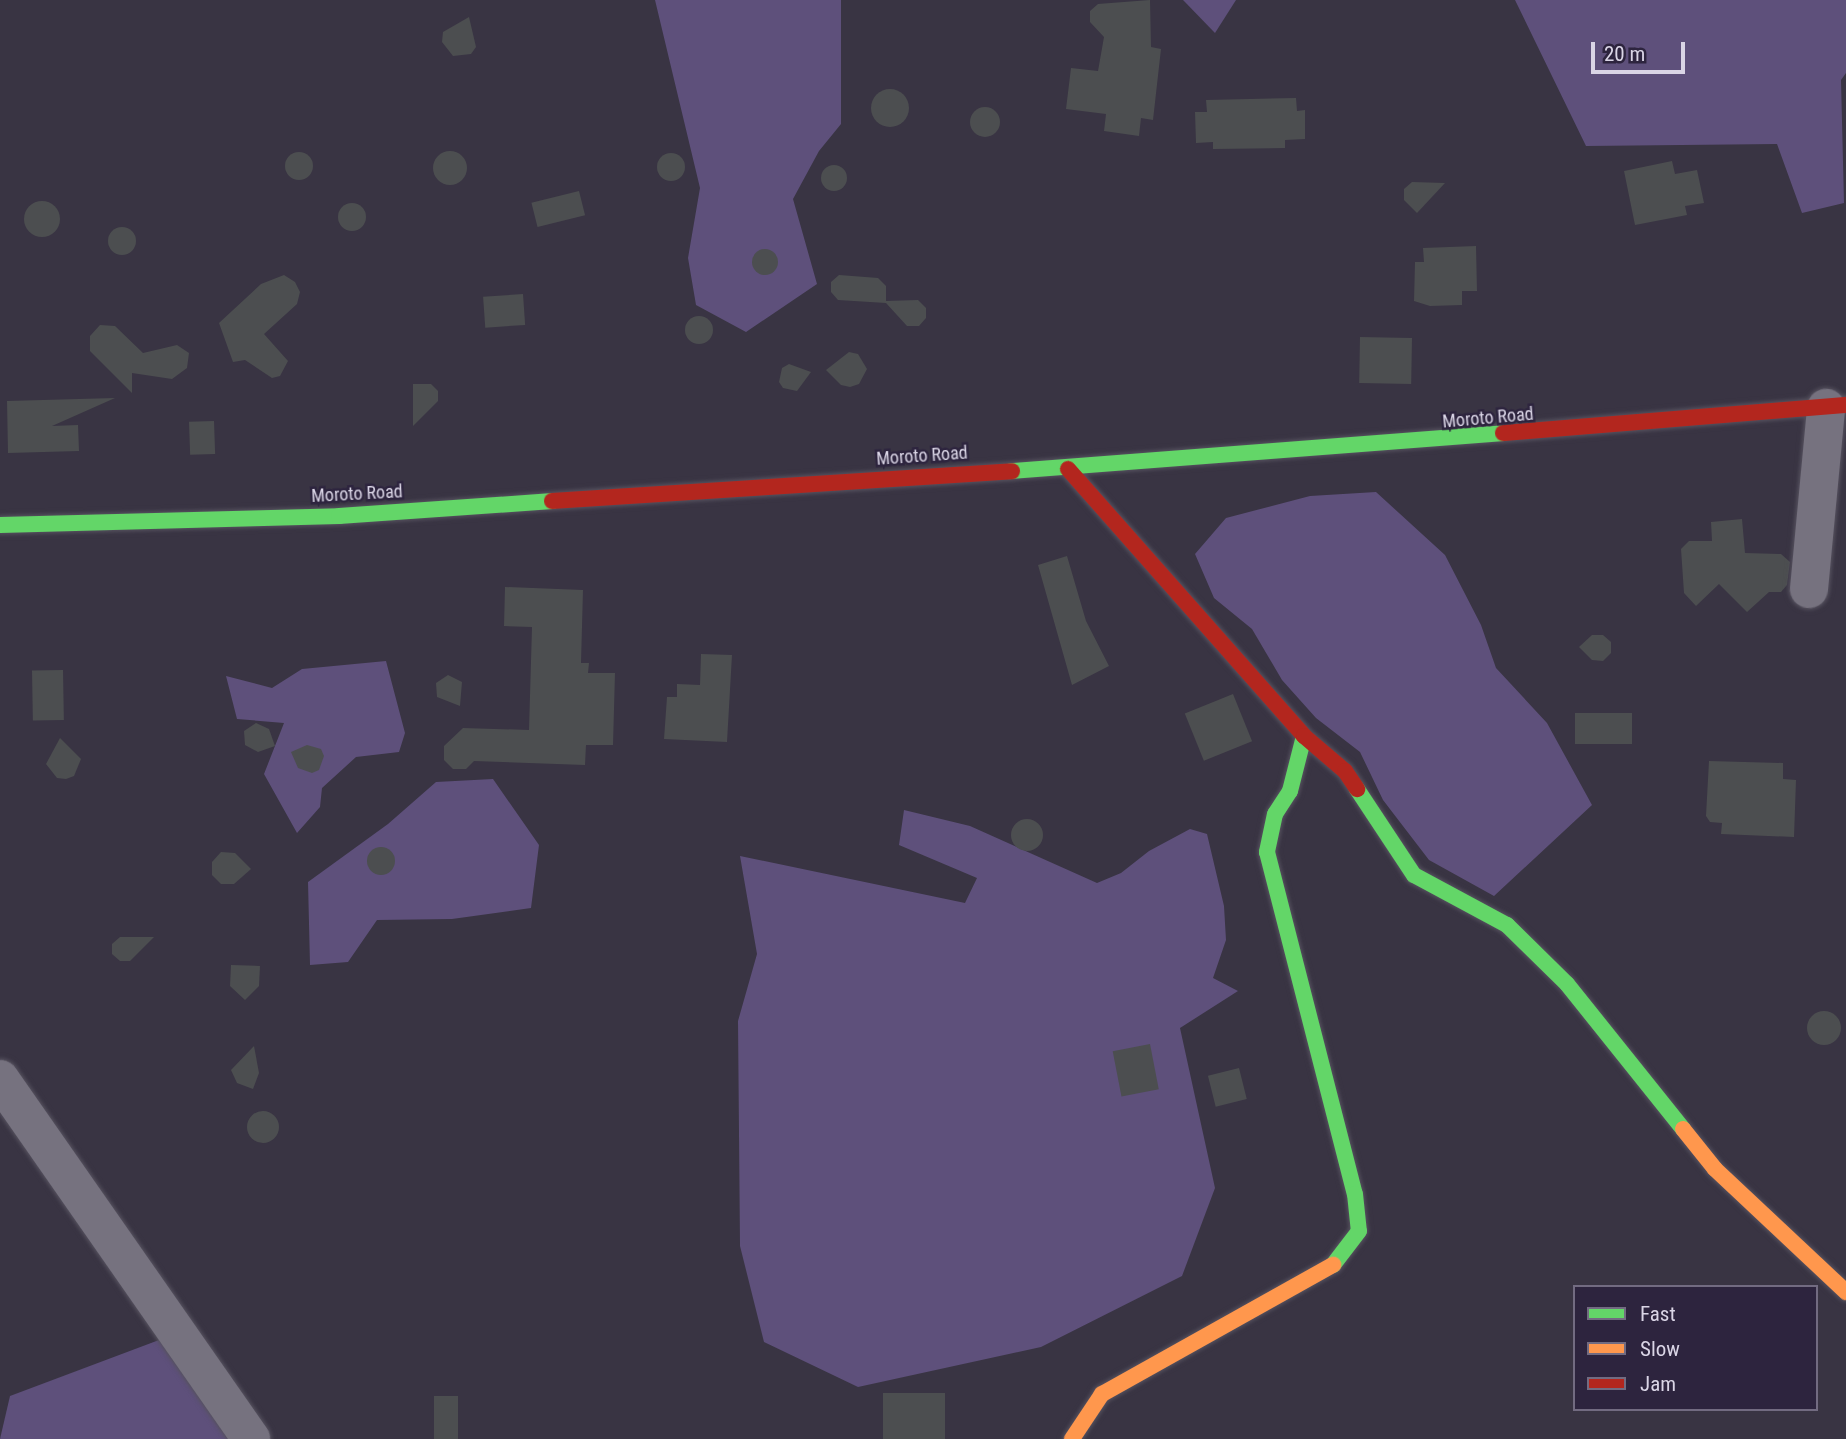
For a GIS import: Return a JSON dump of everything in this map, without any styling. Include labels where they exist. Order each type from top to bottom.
[{"type":"street","name":"Moroto Road","points":[[0,525],[339,516],[963,472],[1068,469],[1836,407]]},
{"type":"street","points":[[1809,589],[1836,407]]},
{"type":"street","points":[[1068,469],[1304,736],[1345,771],[1414,874],[1507,925],[1567,984],[1714,1169],[1846,1292]]},
{"type":"street","points":[[1072,1439],[1102,1394],[1330,1269],[1359,1231],[1355,1194],[1267,852],[1275,814],[1290,791],[1304,736]]},
{"type":"street","points":[[0,1079],[251,1439]]},
{"type":"shaded area","points":[[655,0],[841,0],[841,124],[819,151],[793,199],[817,284],[746,332],[696,305],[688,258],[700,188]]},
{"type":"shaded area","points":[[1183,0],[1236,0],[1215,33]]},
{"type":"shaded area","points":[[1515,0],[1846,0],[1846,73],[1841,80],[1844,203],[1802,213],[1777,144],[1586,146]]},
{"type":"shaded area","points":[[1376,492],[1445,555],[1481,625],[1496,668],[1547,723],[1592,805],[1494,896],[1429,860],[1383,800],[1360,752],[1316,718],[1282,680],[1252,629],[1214,598],[1195,554],[1226,518],[1310,496]]},
{"type":"shaded area","points":[[386,661],[405,733],[399,752],[356,757],[322,788],[320,807],[297,833],[264,774],[284,723],[237,719],[226,676],[272,688],[302,669]]},
{"type":"shaded area","points":[[493,779],[539,845],[531,908],[452,919],[377,920],[348,962],[310,965],[308,882],[388,824],[436,782]]},
{"type":"shaded area","points":[[904,810],[970,826],[1097,883],[1121,873],[1149,851],[1190,829],[1207,834],[1224,906],[1226,940],[1213,978],[1238,991],[1180,1028],[1215,1188],[1182,1276],[1041,1347],[858,1387],[764,1342],[740,1246],[738,1021],[757,954],[740,856],[965,903],[977,878],[899,845]]},
{"type":"shaded area","points":[[175,1334],[261,1439],[0,1439],[10,1396]]},
{"type":"building","points":[[1150,0],[1151,47],[1161,49],[1153,120],[1141,118],[1139,136],[1104,131],[1106,114],[1066,109],[1071,68],[1098,71],[1104,37],[1090,22],[1090,11],[1098,4]]},
{"type":"building","points":[[469,17],[476,47],[471,54],[453,56],[442,42],[443,32]]},
{"type":"building","points":[[890,89],[904,94],[909,108],[904,122],[890,127],[876,122],[871,108],[876,94]]},
{"type":"building","points":[[1296,98],[1297,111],[1305,110],[1305,139],[1285,140],[1285,148],[1213,149],[1213,142],[1196,143],[1195,112],[1207,112],[1206,100]]},
{"type":"building","points":[[985,107],[996,111],[1000,122],[996,133],[985,137],[974,133],[970,122],[974,111]]},
{"type":"building","points":[[450,151],[462,156],[467,168],[462,180],[450,185],[438,180],[433,168],[438,156]]},
{"type":"building","points":[[299,152],[309,156],[313,166],[309,176],[299,180],[289,176],[285,166],[289,156]]},
{"type":"building","points":[[671,153],[681,157],[685,167],[681,177],[671,181],[661,177],[657,167],[661,157]]},
{"type":"building","points":[[1672,161],[1675,174],[1697,170],[1704,203],[1685,206],[1687,215],[1635,225],[1624,171]]},
{"type":"building","points":[[834,165],[843,169],[847,178],[843,187],[834,191],[825,187],[821,178],[825,169]]},
{"type":"building","points":[[1412,182],[1445,183],[1417,213],[1404,200],[1404,189]]},
{"type":"building","points":[[579,191],[585,215],[538,227],[531,203]]},
{"type":"building","points":[[42,201],[54,207],[60,219],[54,231],[42,237],[30,231],[24,219],[30,207]]},
{"type":"building","points":[[352,203],[362,207],[366,217],[362,227],[352,231],[342,227],[338,217],[342,207]]},
{"type":"building","points":[[122,227],[132,231],[136,241],[132,251],[122,255],[112,251],[108,241],[112,231]]},
{"type":"building","points":[[1476,246],[1477,291],[1462,291],[1462,305],[1430,306],[1414,301],[1415,262],[1424,262],[1423,248]]},
{"type":"building","points":[[765,249],[774,253],[778,262],[774,271],[765,275],[756,271],[752,262],[756,253]]},
{"type":"building","points":[[284,275],[295,282],[300,292],[297,304],[264,334],[288,361],[280,376],[272,378],[245,360],[233,362],[219,323],[261,284]]},
{"type":"building","points":[[839,275],[878,278],[886,286],[886,301],[918,300],[926,308],[926,318],[919,326],[907,326],[886,303],[838,300],[831,292],[831,282]]},
{"type":"building","points":[[523,294],[525,325],[485,328],[483,297]]},
{"type":"building","points":[[699,316],[709,320],[713,330],[709,340],[699,344],[689,340],[685,330],[689,320]]},
{"type":"building","points":[[100,325],[115,326],[143,353],[177,345],[189,353],[187,368],[172,379],[132,373],[132,393],[90,351],[90,336]]},
{"type":"building","points":[[1360,337],[1412,338],[1411,384],[1359,383]]},
{"type":"building","points":[[849,352],[858,354],[867,369],[859,384],[850,387],[841,385],[826,370]]},
{"type":"building","points":[[789,364],[811,372],[797,391],[783,388],[779,382],[782,368]]},
{"type":"building","points":[[413,384],[431,384],[438,391],[438,401],[413,426]]},
{"type":"building","points":[[115,398],[52,426],[78,425],[79,451],[8,453],[7,401]]},
{"type":"building","points":[[214,421],[215,454],[190,455],[189,422]]},
{"type":"building","points":[[1742,519],[1745,553],[1781,554],[1790,562],[1787,585],[1781,592],[1769,592],[1747,612],[1719,584],[1696,606],[1684,593],[1681,549],[1689,541],[1712,541],[1711,522]]},
{"type":"building","points":[[1067,556],[1086,621],[1109,666],[1072,685],[1038,565]]},
{"type":"building","points":[[505,587],[583,590],[581,663],[589,663],[588,673],[615,673],[613,745],[586,745],[585,765],[474,761],[466,769],[453,769],[444,760],[444,746],[463,728],[529,730],[532,627],[504,626]]},
{"type":"building","points":[[1592,635],[1603,635],[1611,642],[1611,653],[1603,661],[1592,660],[1579,647]]},
{"type":"building","points":[[701,654],[732,655],[727,742],[664,739],[667,697],[677,697],[677,684],[700,685]]},
{"type":"building","points":[[63,670],[64,720],[33,721],[32,671]]},
{"type":"building","points":[[448,675],[462,682],[460,706],[437,697],[436,683]]},
{"type":"building","points":[[1233,694],[1252,741],[1204,761],[1185,713]]},
{"type":"building","points":[[1575,713],[1632,713],[1632,744],[1575,744]]},
{"type":"building","points":[[256,723],[269,729],[275,746],[258,752],[245,745],[244,731]]},
{"type":"building","points":[[60,738],[81,759],[74,776],[66,779],[57,778],[46,764]]},
{"type":"building","points":[[307,745],[321,749],[324,756],[319,770],[312,773],[298,768],[291,752]]},
{"type":"building","points":[[1709,761],[1783,763],[1783,779],[1796,780],[1794,837],[1721,834],[1722,823],[1710,822],[1706,816]]},
{"type":"building","points":[[1027,819],[1038,824],[1043,835],[1038,846],[1027,851],[1016,846],[1011,835],[1016,824]]},
{"type":"building","points":[[381,847],[391,851],[395,861],[391,871],[381,875],[371,871],[367,861],[371,851]]},
{"type":"building","points":[[221,852],[235,853],[251,869],[234,884],[221,884],[212,875],[212,862]]},
{"type":"building","points":[[120,937],[154,937],[130,961],[120,961],[112,954],[112,944]]},
{"type":"building","points":[[231,965],[260,966],[259,986],[245,1000],[230,986]]},
{"type":"building","points":[[1824,1011],[1836,1016],[1841,1028],[1836,1040],[1824,1045],[1812,1040],[1807,1028],[1812,1016]]},
{"type":"building","points":[[1150,1044],[1159,1089],[1121,1096],[1113,1051]]},
{"type":"building","points":[[254,1046],[259,1073],[253,1089],[237,1083],[231,1070]]},
{"type":"building","points":[[1239,1068],[1247,1099],[1216,1107],[1208,1076]]},
{"type":"building","points":[[263,1111],[274,1116],[279,1127],[274,1138],[263,1143],[252,1138],[247,1127],[252,1116]]},
{"type":"building","points":[[883,1393],[945,1393],[945,1439],[883,1439]]},
{"type":"building","points":[[434,1396],[458,1396],[458,1439],[434,1439]]},
{"type":"traffic: fast","points":[[1012,471],[1503,433]]},
{"type":"traffic: fast","points":[[0,525],[339,516],[552,501]]},
{"type":"traffic: fast","points":[[1304,736],[1290,791],[1275,814],[1267,852],[1355,1194],[1359,1231],[1333,1265]]},
{"type":"traffic: fast","points":[[1357,789],[1414,875],[1507,925],[1567,984],[1683,1129]]},
{"type":"traffic: slow","points":[[1683,1129],[1715,1169],[1846,1292]]},
{"type":"traffic: slow","points":[[1072,1439],[1102,1394],[1333,1265]]},
{"type":"traffic: jam","points":[[1503,433],[1846,405]]},
{"type":"traffic: jam","points":[[1068,469],[1304,736],[1345,771],[1357,789]]},
{"type":"traffic: jam","points":[[552,501],[1012,471]]}]
